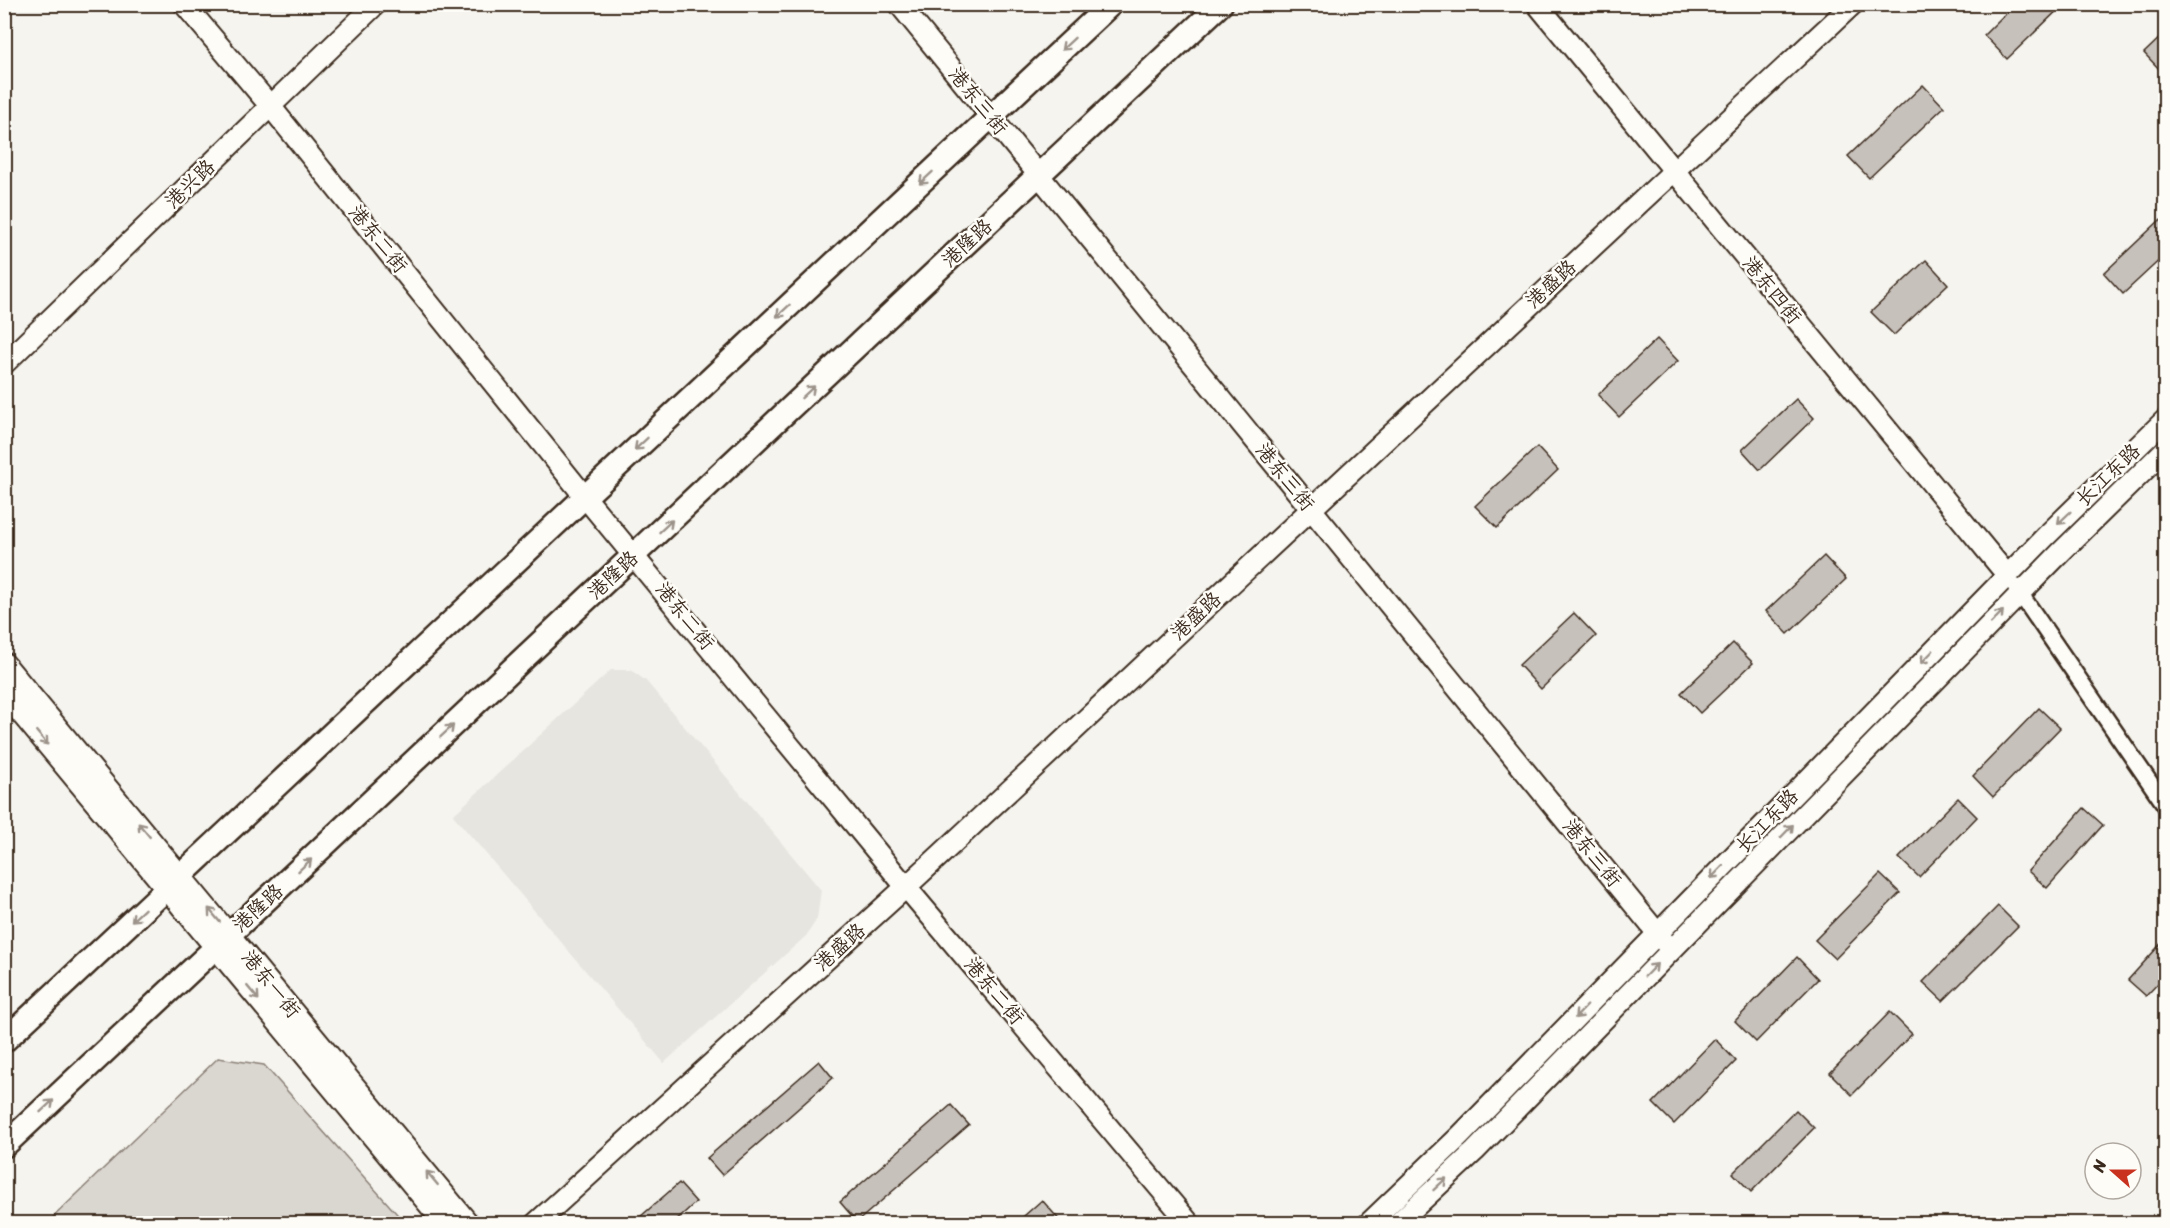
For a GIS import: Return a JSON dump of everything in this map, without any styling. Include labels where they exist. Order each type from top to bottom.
[{"type":"main road","points":[[4,1041],[1111,4]]},
{"type":"main road","name":"港隆路","points":[[4,1146],[1221,4]]},
{"type":"street","name":"港东二街","points":[[184,4],[271,107],[585,496],[906,887],[1190,1224]]},
{"type":"street","name":"港兴路","points":[[4,364],[376,4]]},
{"type":"street","name":"港东三街","points":[[899,4],[1671,950]]},
{"type":"street","name":"港东四街","points":[[1537,4],[2007,575]]},
{"type":"street","name":"港盛路","points":[[535,1224],[906,887],[1852,4]]},
{"type":"street","name":"长江东路","points":[[1368,1224],[1460,1136],[2007,575],[2166,419]]},
{"type":"street","name":"长江东路","points":[[1397,1224],[1474,1151],[2020,593],[2166,449]]},
{"type":"street","points":[[2007,575],[2166,806]]},
{"type":"street","name":"港东一街","points":[[4,663],[174,882],[469,1224]]},
{"type":"street","name":"港东一街","points":[[4,693],[174,882]]},
{"type":"street","name":"港东一街","points":[[223,941],[445,1224]]},
{"type":"shaded area","points":[[611,670],[631,670],[646,681],[821,890],[817,919],[806,936],[664,1063],[453,815]]},
{"type":"shaded area","points":[[218,1058],[264,1065],[405,1223],[47,1223]]},
{"type":"building","points":[[2015,4],[2064,4],[2007,59],[1984,35]]},
{"type":"building","points":[[2166,32],[2166,69],[2162,72],[2144,53]]},
{"type":"building","points":[[1923,85],[1944,107],[1869,178],[1848,156]]},
{"type":"building","points":[[2160,220],[2166,226],[2166,254],[2123,294],[2104,273]]},
{"type":"building","points":[[1926,260],[1948,284],[1894,335],[1871,312]]},
{"type":"building","points":[[1657,339],[1678,361],[1619,417],[1598,395]]},
{"type":"building","points":[[1796,399],[1814,418],[1760,470],[1742,450]]},
{"type":"building","points":[[1537,447],[1558,470],[1497,528],[1475,506]]},
{"type":"building","points":[[1824,556],[1846,579],[1788,634],[1766,611]]},
{"type":"building","points":[[1574,613],[1596,636],[1541,689],[1519,665]]},
{"type":"building","points":[[1733,643],[1753,663],[1700,713],[1681,693]]},
{"type":"building","points":[[2039,708],[2060,728],[1993,797],[1973,776]]},
{"type":"building","points":[[1958,798],[1977,817],[1919,877],[1899,858]]},
{"type":"building","points":[[2084,808],[2103,825],[2047,888],[2028,871]]},
{"type":"building","points":[[1880,874],[1900,893],[1835,959],[1815,940]]},
{"type":"building","points":[[1998,906],[2018,926],[1943,1001],[1923,982]]},
{"type":"building","points":[[2166,938],[2166,975],[2146,996],[2128,980]]},
{"type":"building","points":[[1797,957],[1818,979],[1756,1042],[1735,1021]]},
{"type":"building","points":[[1890,1012],[1912,1034],[1852,1095],[1830,1073]]},
{"type":"building","points":[[1715,1039],[1736,1061],[1674,1124],[1653,1103]]},
{"type":"building","points":[[819,1061],[833,1078],[722,1175],[707,1158]]},
{"type":"building","points":[[951,1105],[969,1125],[857,1222],[840,1202]]},
{"type":"building","points":[[1796,1110],[1814,1128],[1751,1192],[1733,1173]]},
{"type":"building","points":[[679,1183],[696,1202],[672,1224],[632,1224]]},
{"type":"building","points":[[1042,1200],[1062,1223],[1015,1224]]}]
